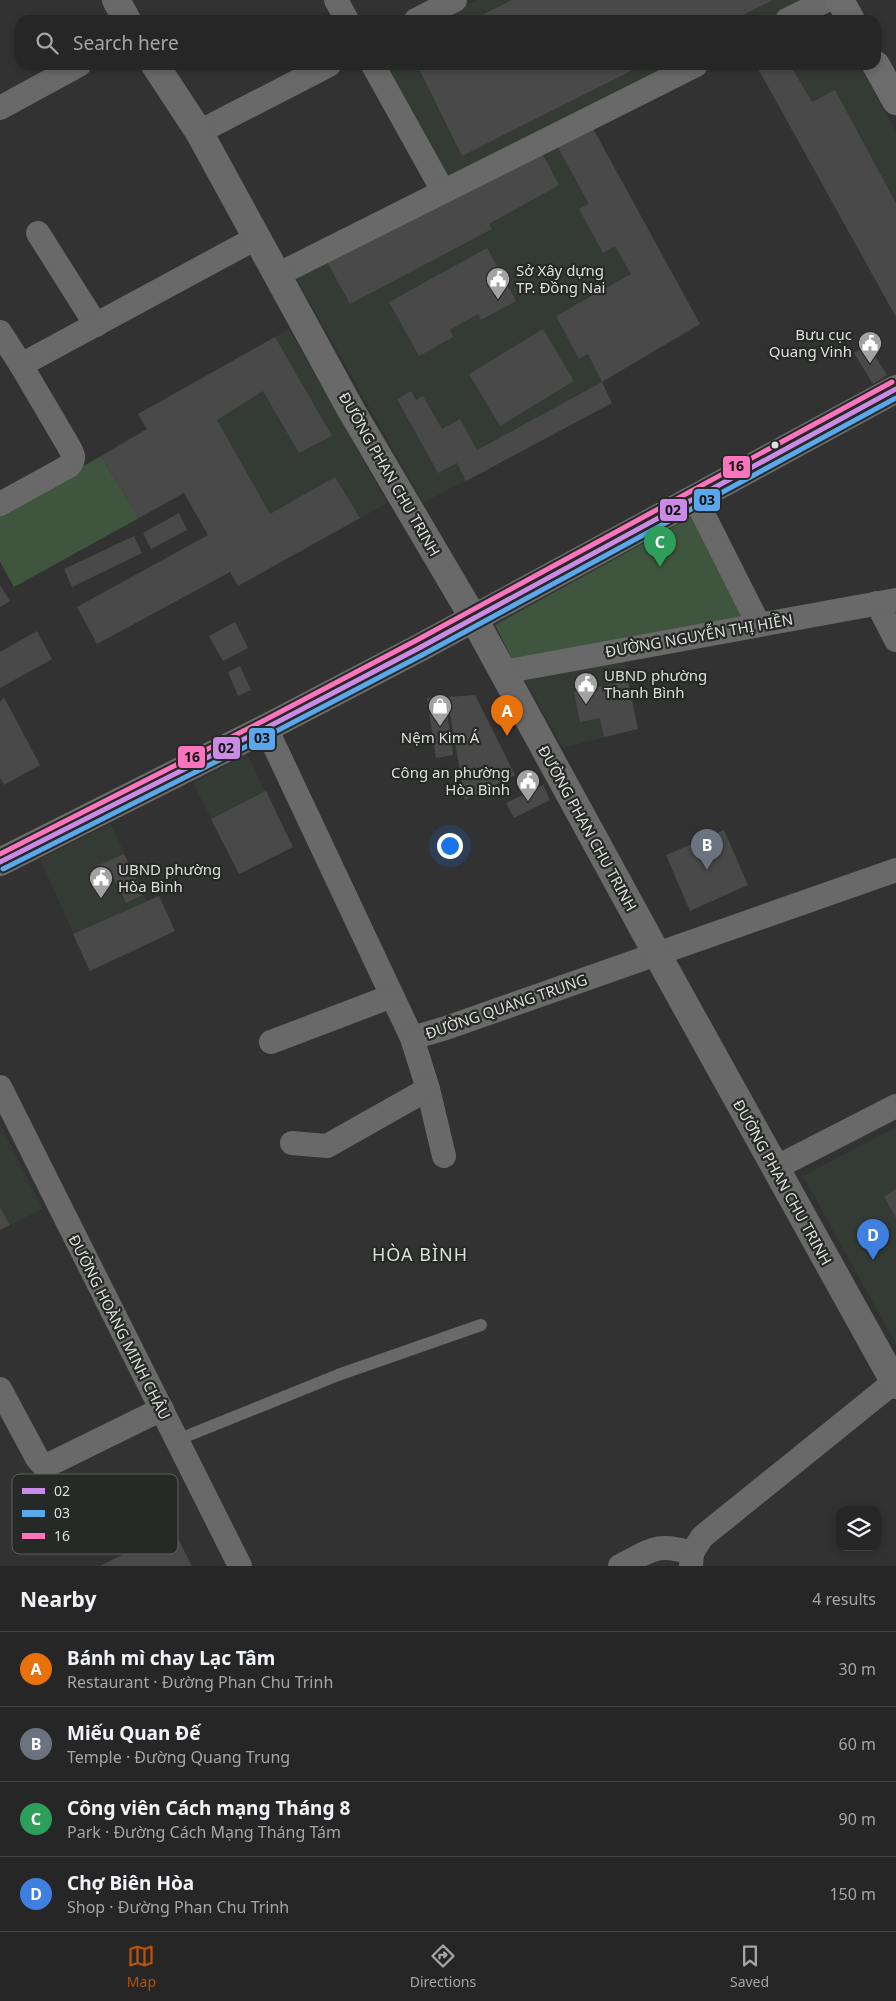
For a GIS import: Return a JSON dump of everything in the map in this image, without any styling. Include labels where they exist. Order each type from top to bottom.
[{"type":"main road","points":[[840,0],[848,15]]},
{"type":"main road","points":[[879,70],[896,101]]},
{"type":"main road","points":[[0,862],[266,728],[474,619],[896,389]]},
{"type":"street","points":[[116,0],[124,15]]},
{"type":"street","points":[[336,0],[344,15]]},
{"type":"street","points":[[426,15],[455,0]]},
{"type":"street","points":[[797,15],[827,0]]},
{"type":"street","points":[[0,108],[70,70]]},
{"type":"street","name":"ĐƯỜNG PHAN CHU TRINH","points":[[158,70],[199,132],[356,418],[474,619],[895,1384]]},
{"type":"street","points":[[199,132],[319,70]]},
{"type":"street","points":[[376,70],[443,191]]},
{"type":"street","points":[[277,274],[686,70]]},
{"type":"street","points":[[38,233],[96,325]]},
{"type":"street","points":[[21,365],[256,238]]},
{"type":"street","points":[[0,332],[74,457],[74,461],[69,466],[0,504]]},
{"type":"street","points":[[695,498],[759,625]]},
{"type":"street","points":[[886,601],[896,640]]},
{"type":"street","name":"ĐƯỜNG NGUYỄN THỊ HIỀN","points":[[503,672],[886,601]]},
{"type":"street","name":"ĐƯỜNG QUANG TRUNG","points":[[266,728],[412,1038],[446,1028],[896,870]]},
{"type":"street","points":[[271,1042],[392,996]]},
{"type":"street","points":[[412,1038],[428,1089],[444,1156]]},
{"type":"street","name":"ĐƯỜNG HOÀNG MINH CHÂU","points":[[0,1087],[240,1566]]},
{"type":"street","points":[[292,1143],[327,1146],[428,1089]]},
{"type":"street","points":[[775,1168],[896,1106]]},
{"type":"street","points":[[620,1566],[653,1549],[665,1547],[691,1559],[702,1537],[895,1384]]},
{"type":"street","points":[[0,1389],[37,1458],[42,1464],[48,1465],[162,1409]]},
{"type":"lane","points":[[177,1440],[338,1375],[481,1325]]},
{"type":"shaded area","points":[[476,0],[807,0],[776,15],[447,15]]},
{"type":"shaded area","points":[[387,70],[665,70],[447,178]]},
{"type":"shaded area","points":[[759,70],[862,70],[896,131],[896,317]]},
{"type":"shaded area","name":"Sở Xây dựng TP. Đồng Nai","points":[[590,123],[700,324],[602,382],[612,403],[423,503],[295,276]]},
{"type":"shaded area","points":[[289,329],[388,503],[238,586],[138,414]]},
{"type":"shaded area","name":"UBND phường Thanh Bình","points":[[624,659],[638,729],[563,748],[523,677]]},
{"type":"shaded area","points":[[247,754],[293,847],[239,874],[193,783]]},
{"type":"shaded area","name":"UBND phường Hòa Bình","points":[[111,824],[146,901],[159,896],[175,931],[90,971],[40,859]]},
{"type":"shaded area","points":[[0,1124],[43,1209],[0,1230]]},
{"type":"shaded area","points":[[896,1127],[896,1344],[803,1176]]},
{"type":"green space","points":[[101,456],[139,518],[14,587],[0,562],[0,515]]},
{"type":"green space","points":[[693,516],[745,618],[512,659],[495,625]]},
{"type":"building","points":[[512,0],[773,0],[743,15],[482,15]]},
{"type":"building","points":[[419,70],[633,70],[462,156]]},
{"type":"building","points":[[759,70],[793,70],[812,102],[835,90],[896,203],[896,317]]},
{"type":"building","points":[[590,123],[700,324],[602,382],[588,354],[579,359],[556,316],[631,274],[615,246],[603,253],[579,209],[589,204],[555,142]]},
{"type":"building","points":[[540,149],[559,185],[489,224],[492,229],[350,304],[326,260]]},
{"type":"building","points":[[487,248],[516,301],[481,320],[478,314],[450,330],[453,337],[419,356],[389,302]]},
{"type":"building","points":[[543,329],[574,381],[500,426],[469,374]]},
{"type":"building","points":[[275,337],[332,436],[299,453],[263,391],[217,420],[270,514],[335,477],[360,518],[238,586],[230,572],[97,644],[77,607],[208,535],[184,493],[139,518],[101,456],[147,429],[138,414]]},
{"type":"building","name":"Bưu cục Quang Vinh","points":[[868,345],[887,375],[873,384],[854,353]]},
{"type":"building","points":[[602,382],[612,403],[466,481],[457,463],[438,473],[397,399],[411,391],[416,400],[423,396],[442,429],[460,419],[477,450]]},
{"type":"building","points":[[179,513],[187,530],[151,549],[143,533]]},
{"type":"building","points":[[134,536],[142,553],[72,587],[64,569]]},
{"type":"building","points":[[0,585],[10,601],[0,607]]},
{"type":"building","points":[[235,622],[248,648],[223,661],[209,636]]},
{"type":"building","points":[[37,631],[52,659],[0,688],[0,652]]},
{"type":"building","points":[[240,666],[251,690],[238,696],[228,672]]},
{"type":"building","points":[[628,681],[638,729],[604,737],[600,718],[580,722],[574,692]]},
{"type":"building","name":"Nệm Kim Á","points":[[445,695],[453,755],[436,758],[427,698]]},
{"type":"building","points":[[475,695],[515,775],[465,800],[447,697]]},
{"type":"building","points":[[4,697],[40,765],[4,785],[0,778],[0,702]]},
{"type":"building","name":"Công an phường Hòa Bình","points":[[543,785],[550,800],[514,818],[506,803]]},
{"type":"building","points":[[266,791],[293,847],[239,874],[211,819]]},
{"type":"building","points":[[724,830],[748,885],[690,911],[666,855]]},
{"type":"building","points":[[124,854],[143,895],[126,903],[113,876],[102,881],[95,867]]},
{"type":"building","points":[[159,896],[175,931],[90,971],[73,934]]},
{"type":"building","points":[[896,1189],[896,1218],[884,1197]]},
{"type":"building","points":[[0,1207],[10,1225],[0,1230]]},
{"type":"building","points":[[178,1539],[192,1566],[100,1566],[124,1554],[178,1554]]},
{"type":"transit line","name":"16","points":[[0,854],[263,721],[417,640],[892,382]]},
{"type":"transit line","name":"02","points":[[0,862],[266,728],[421,647],[896,389]]},
{"type":"transit line","name":"03","points":[[3,869],[269,735],[424,654],[896,398]]},
{"type":"place","name":"Sở Xây dựng TP. Đồng Nai","points":[[498,300]]},
{"type":"place","name":"Bưu cục Quang Vinh","points":[[870,364]]},
{"type":"place","name":"Công viên Cách mạng Tháng 8","points":[[660,567]]},
{"type":"place","name":"UBND phường Thanh Bình","points":[[586,705]]},
{"type":"place","name":"Nệm Kim Á","points":[[440,727]]},
{"type":"place","name":"Bánh mì chay Lạc Tâm","points":[[507,736]]},
{"type":"place","name":"Công an phường Hòa Bình","points":[[528,802]]},
{"type":"place","name":"Miếu Quan Đế","points":[[707,870]]},
{"type":"place","name":"UBND phường Hòa Bình","points":[[101,899]]},
{"type":"place","name":"Chợ Biên Hòa","points":[[873,1260]]},
{"type":"district","name":"HÒA BÌNH","points":[[420,1254]]}]
